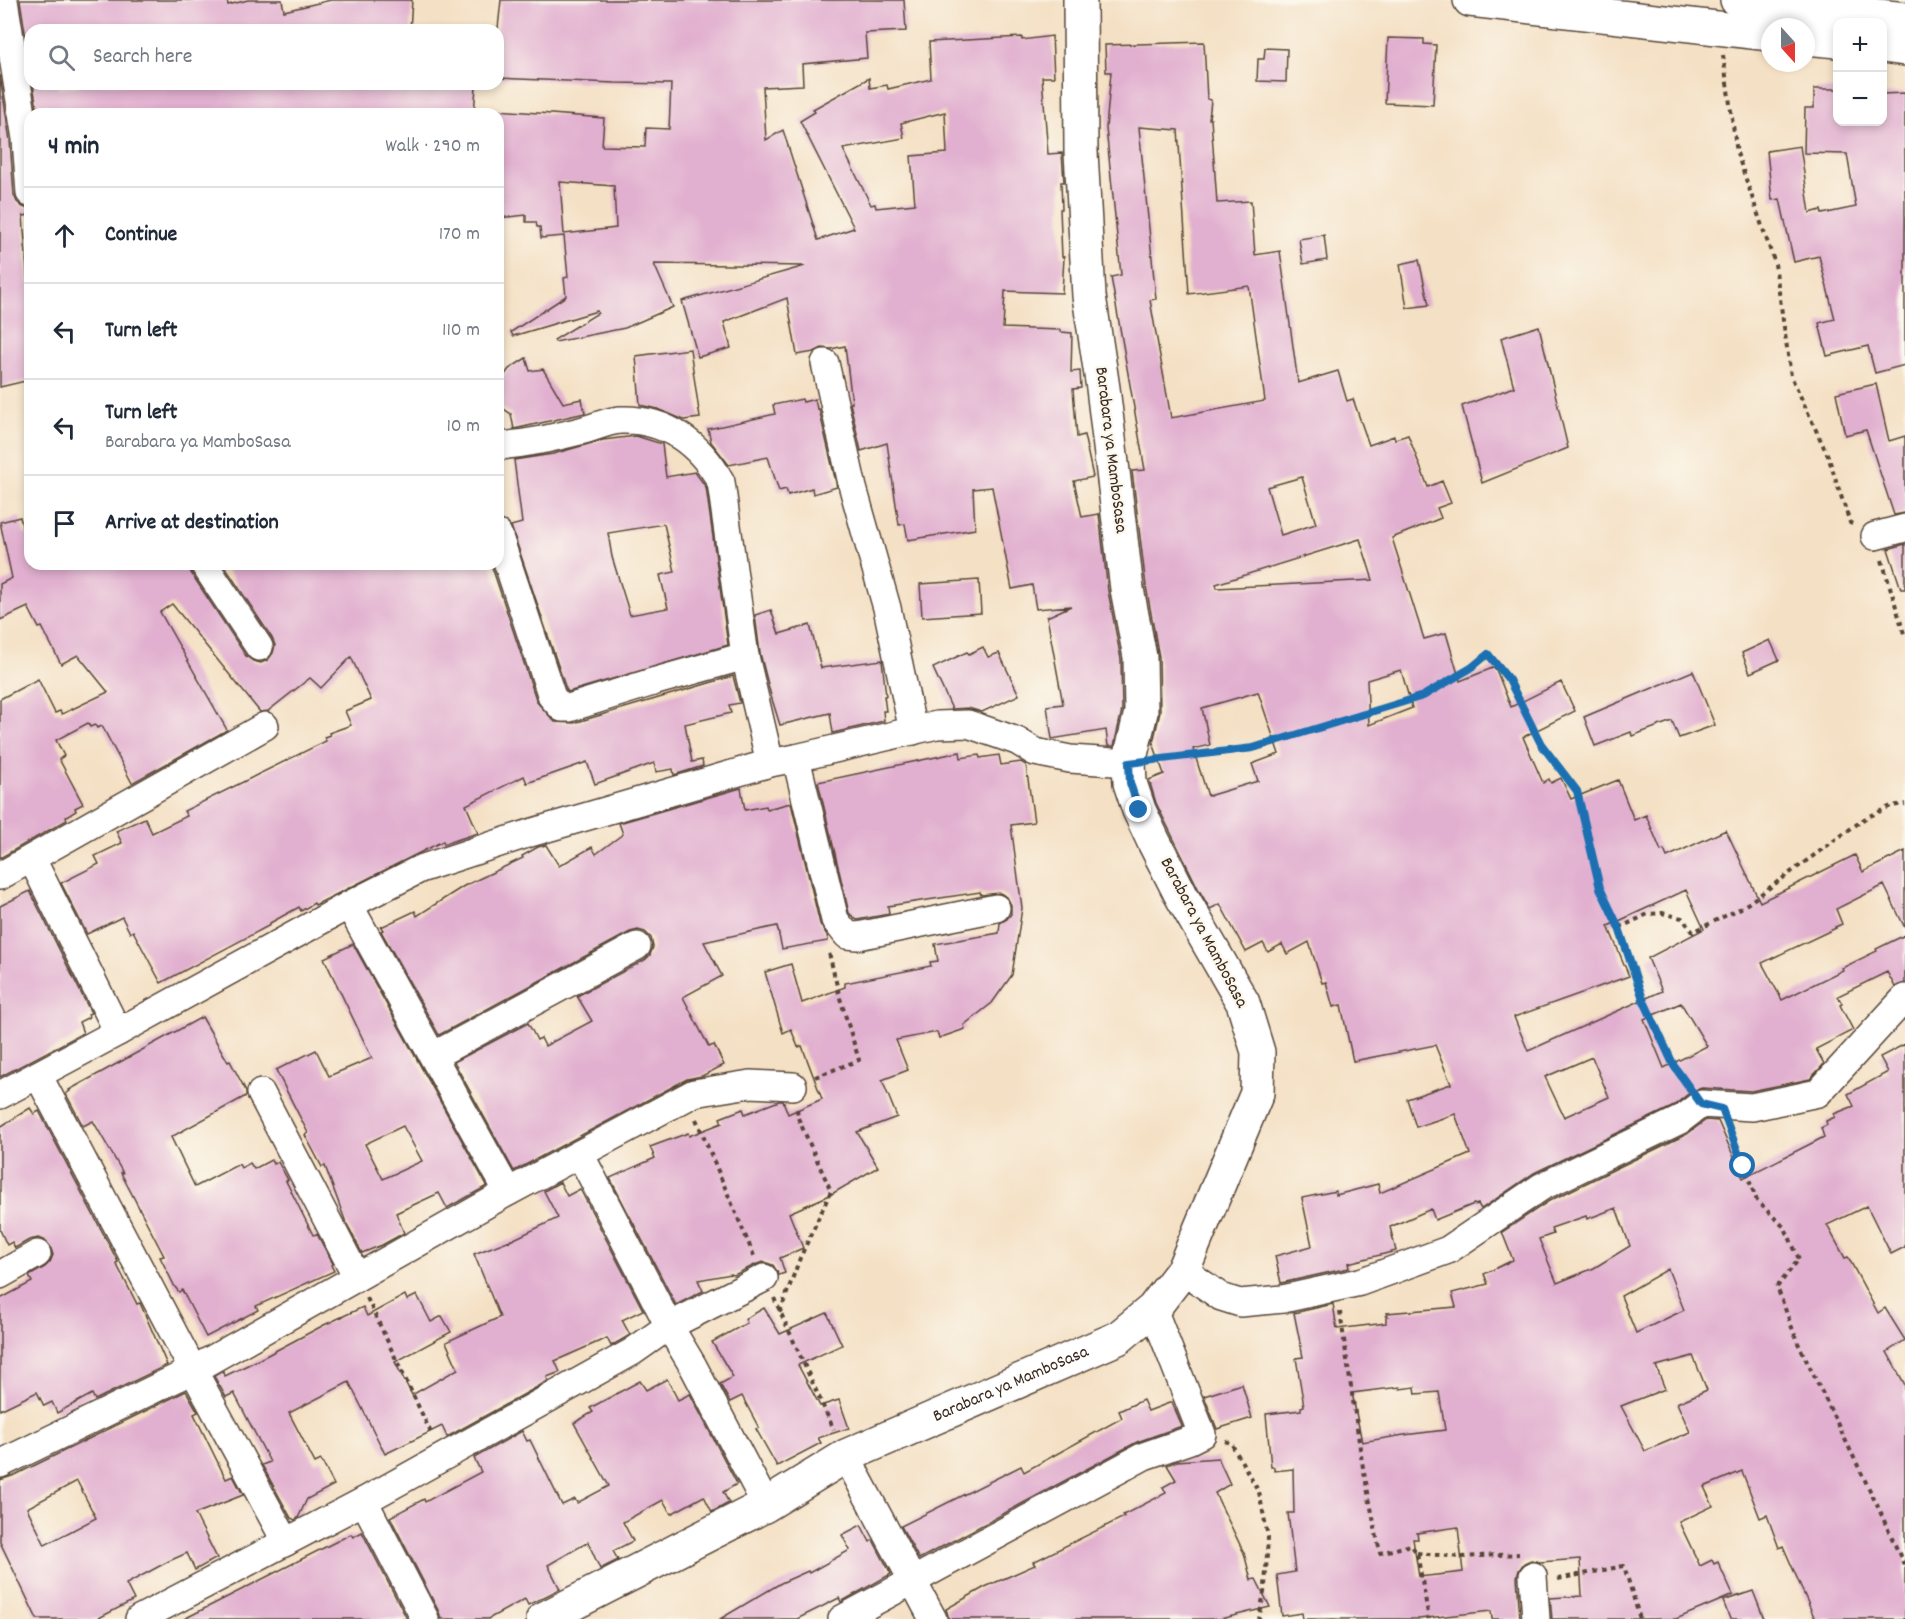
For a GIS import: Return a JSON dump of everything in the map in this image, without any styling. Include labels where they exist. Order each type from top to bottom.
[{"type":"street","points":[[4,0],[24,126]]},
{"type":"street","name":"Barabara ya MamboSasa","points":[[543,1619],[766,1505],[846,1456],[1118,1338],[1153,1309],[1184,1270],[1257,1093],[1258,1052],[1243,1004],[1182,897],[1139,810],[1130,783],[1129,763],[1141,712],[1140,657],[1127,589],[1103,388],[1089,296],[1081,152],[1080,0]]},
{"type":"street","points":[[1470,0],[1761,33]]},
{"type":"street","points":[[1737,0],[1826,5],[1905,19]]},
{"type":"street","points":[[1815,39],[1833,41]]},
{"type":"street","points":[[1887,47],[1905,49]]},
{"type":"street","points":[[825,363],[853,488],[887,609],[913,731]]},
{"type":"street","points":[[504,445],[536,442],[620,420],[652,424],[670,430],[692,444],[712,466],[721,482],[745,656],[770,763]]},
{"type":"street","points":[[1875,536],[1905,528]]},
{"type":"street","points":[[504,552],[552,698],[562,708],[569,708],[745,656]]},
{"type":"street","points":[[208,570],[259,647]]},
{"type":"street","points":[[0,1095],[349,905],[420,869],[530,833],[770,763],[796,759],[937,725],[968,724],[1017,741],[1035,752],[1070,759],[1129,763]]},
{"type":"street","points":[[0,876],[265,726]]},
{"type":"street","points":[[796,759],[835,920],[847,935],[858,936],[996,908]]},
{"type":"street","points":[[32,859],[118,1032]]},
{"type":"street","points":[[349,905],[508,1192]]},
{"type":"street","points":[[433,1056],[638,946]]},
{"type":"street","points":[[1184,1270],[1221,1297],[1240,1303],[1283,1299],[1360,1282],[1448,1250],[1541,1187],[1680,1120],[1701,1104],[1752,1107],[1818,1094],[1905,998]]},
{"type":"street","points":[[38,1075],[286,1542]]},
{"type":"street","points":[[0,1464],[193,1370],[508,1192],[694,1093],[750,1084],[793,1086]]},
{"type":"street","points":[[261,1093],[357,1277]]},
{"type":"street","points":[[580,1154],[669,1326],[693,1366],[766,1505]]},
{"type":"street","points":[[0,1275],[36,1254]]},
{"type":"street","points":[[140,1619],[364,1501],[632,1352],[669,1326],[764,1278]]},
{"type":"street","points":[[842,1619],[1144,1456],[1202,1434],[1153,1309]]},
{"type":"street","points":[[846,1456],[933,1619]]},
{"type":"street","points":[[364,1501],[425,1619]]},
{"type":"street","points":[[1533,1576],[1536,1619]]},
{"type":"path","points":[[1719,28],[1737,153],[1775,264],[1791,376],[1828,456],[1851,523],[1875,536],[1905,637]]},
{"type":"path","points":[[1129,763],[1253,748],[1423,696],[1471,668],[1488,654],[1509,680],[1541,744],[1577,791],[1600,888],[1619,928],[1643,999],[1674,1066],[1701,1104]]},
{"type":"path","points":[[1619,928],[1648,914],[1662,913],[1682,918],[1693,932],[1743,907],[1864,819],[1891,806],[1905,804]]},
{"type":"path","points":[[780,1312],[800,1258],[831,1191],[798,1118],[793,1086],[859,1060],[840,998],[829,951],[847,935]]},
{"type":"path","points":[[1729,1127],[1757,1201],[1785,1228],[1799,1259],[1777,1287],[1797,1341],[1905,1567]]},
{"type":"path","points":[[357,1277],[442,1457]]},
{"type":"path","points":[[1337,1287],[1341,1329],[1362,1462],[1380,1553],[1411,1545],[1417,1553],[1429,1619]]},
{"type":"path","points":[[1202,1434],[1231,1443],[1259,1492],[1268,1537],[1265,1587],[1259,1619]]},
{"type":"building","points":[[20,0],[227,0],[228,5],[248,0],[282,0],[284,11],[331,0],[412,0],[410,24],[24,26]]},
{"type":"building","points":[[501,0],[904,0],[906,31],[865,33],[867,58],[802,64],[803,85],[763,87],[766,140],[783,130],[818,240],[854,228],[800,121],[815,112],[813,109],[869,78],[870,88],[887,85],[888,89],[931,79],[929,42],[1022,37],[1022,40],[1052,36],[1054,77],[1042,77],[1048,154],[1062,153],[1064,182],[1061,182],[1062,209],[1060,209],[1062,257],[1064,257],[1062,293],[1005,291],[1003,328],[1061,330],[1061,332],[1072,333],[1071,372],[1080,371],[1081,388],[1073,389],[1077,437],[1084,435],[1093,477],[1074,481],[1082,517],[1099,514],[1108,591],[1121,659],[1122,710],[1114,746],[1108,746],[1106,730],[1052,739],[1047,706],[1063,704],[1047,617],[1071,606],[1036,609],[1032,585],[1012,589],[992,487],[973,489],[975,529],[908,540],[905,524],[899,525],[887,443],[861,451],[850,403],[852,403],[845,346],[822,348],[797,355],[787,298],[724,322],[731,348],[698,357],[682,301],[805,266],[654,264],[673,307],[625,328],[555,342],[554,340],[598,313],[597,311],[513,336],[511,332],[566,296],[564,278],[568,277],[564,236],[541,238],[540,227],[537,227],[536,222],[526,222],[526,215],[504,217],[504,110],[604,118],[602,146],[645,147],[646,128],[669,129],[671,84],[504,78],[504,24],[498,24]],"holes":[[[945,112],[947,153],[911,156],[915,204],[876,208],[875,204],[871,205],[843,149],[904,138],[901,123]],[[560,182],[614,186],[616,228],[564,234]]]},
{"type":"building","points":[[1388,38],[1424,39],[1424,44],[1436,45],[1433,105],[1385,103]]},
{"type":"building","points":[[1204,42],[1207,99],[1211,100],[1209,119],[1211,119],[1217,203],[1251,201],[1255,255],[1280,251],[1298,383],[1338,371],[1347,401],[1353,399],[1369,445],[1394,436],[1395,439],[1408,435],[1428,487],[1442,481],[1451,503],[1437,508],[1441,518],[1392,538],[1424,639],[1446,633],[1460,681],[1495,667],[1511,707],[1561,682],[1575,711],[1523,737],[1543,783],[1549,779],[1551,783],[1561,778],[1571,799],[1618,780],[1634,820],[1646,815],[1661,851],[1664,850],[1667,857],[1726,830],[1760,902],[1855,855],[1863,872],[1905,851],[1905,928],[1884,885],[1836,909],[1842,924],[1836,928],[1762,963],[1782,1000],[1843,970],[1842,968],[1905,935],[1905,983],[1895,987],[1887,972],[1838,996],[1842,1004],[1840,1005],[1853,1030],[1816,1049],[1824,1064],[1810,1079],[1751,1091],[1702,1088],[1692,1091],[1672,1107],[1534,1173],[1481,1209],[1478,1204],[1474,1204],[1435,1220],[1431,1209],[1390,1227],[1396,1251],[1348,1263],[1349,1268],[1281,1283],[1275,1256],[1312,1246],[1302,1198],[1336,1191],[1336,1195],[1378,1184],[1380,1193],[1470,1154],[1455,1114],[1416,1127],[1407,1099],[1451,1084],[1435,1045],[1353,1061],[1341,1005],[1333,1007],[1326,982],[1322,983],[1309,942],[1287,954],[1282,944],[1268,952],[1263,943],[1246,952],[1220,904],[1210,909],[1156,803],[1149,780],[1164,774],[1153,743],[1160,712],[1159,657],[1146,586],[1132,471],[1145,470],[1111,277],[1121,275],[1106,128],[1111,72],[1106,72],[1105,45]],"holes":[[[1139,127],[1178,130],[1189,294],[1249,286],[1265,401],[1171,418],[1150,300],[1156,299]],[[1302,477],[1316,524],[1281,535],[1267,487]],[[1360,539],[1373,580],[1217,588],[1216,584]],[[1401,670],[1412,708],[1369,725],[1367,680]],[[1258,692],[1279,754],[1252,764],[1258,781],[1208,796],[1193,749],[1210,745],[1202,708]],[[1686,890],[1704,929],[1648,958],[1662,991],[1528,1051],[1514,1017],[1629,976],[1608,926]],[[1681,1003],[1707,1046],[1664,1068],[1644,1019]],[[1592,1057],[1609,1097],[1564,1117],[1545,1077]]]},
{"type":"building","points":[[1265,48],[1287,49],[1286,82],[1257,81],[1258,59],[1264,59]]},
{"type":"building","points":[[0,75],[10,141],[14,195],[17,202],[24,207],[24,381],[0,387]]},
{"type":"building","points":[[1814,89],[1833,89],[1833,126],[1887,126],[1887,94],[1905,93],[1905,365],[1875,373],[1868,346],[1827,356],[1819,323],[1835,319],[1819,256],[1794,262],[1780,199],[1772,200],[1767,151],[1800,146],[1810,213],[1821,210],[1822,214],[1856,207],[1847,154],[1804,153],[1805,108],[1814,108]]},
{"type":"building","points":[[34,90],[476,90],[474,108],[37,108]]},
{"type":"building","points":[[1324,235],[1327,260],[1303,264],[1299,239]]},
{"type":"building","points":[[1419,260],[1429,305],[1407,308],[1400,264]]},
{"type":"building","points":[[1539,326],[1568,448],[1482,483],[1462,406],[1514,387],[1501,338]]},
{"type":"building","points":[[690,349],[700,418],[684,420],[658,409],[640,405],[636,356]]},
{"type":"building","points":[[526,358],[530,371],[543,369],[563,403],[582,399],[585,413],[514,429],[511,414],[504,409],[504,376],[509,369]]},
{"type":"building","points":[[1876,384],[1889,441],[1905,436],[1905,513],[1894,515],[1866,430],[1845,435],[1836,393]]},
{"type":"building","points":[[802,399],[803,402],[815,399],[817,409],[819,409],[837,487],[813,494],[812,488],[788,495],[786,489],[779,491],[768,457],[729,465],[711,442],[708,429],[775,414],[773,405]]},
{"type":"building","points":[[636,436],[662,444],[666,477],[695,472],[706,487],[728,645],[568,692],[511,526],[522,523],[514,460],[553,454],[603,440]],"holes":[[[664,524],[675,572],[660,575],[668,608],[630,615],[612,557],[608,533]]]},
{"type":"building","points":[[20,517],[24,534],[24,570],[190,570],[246,656],[261,663],[268,660],[275,645],[227,570],[493,570],[537,702],[555,722],[574,723],[733,676],[740,703],[729,705],[731,713],[685,724],[692,762],[702,760],[703,766],[674,775],[673,769],[656,772],[654,763],[595,784],[587,762],[527,783],[524,776],[466,805],[478,833],[444,844],[443,841],[315,905],[314,903],[301,911],[299,907],[161,983],[133,931],[130,933],[122,917],[87,934],[61,883],[99,864],[95,856],[122,843],[116,831],[145,818],[152,833],[187,816],[184,811],[326,741],[324,737],[330,735],[329,733],[351,725],[345,711],[371,700],[351,657],[321,688],[310,678],[268,711],[260,712],[172,604],[160,612],[227,730],[132,783],[102,726],[90,727],[88,723],[56,740],[64,756],[59,759],[83,804],[66,817],[67,820],[0,858],[0,699],[38,679],[55,713],[60,711],[62,714],[108,692],[78,655],[61,664],[42,627],[39,628],[28,607],[0,620],[0,584],[12,578],[0,522]]},
{"type":"building","points":[[1905,544],[1905,589],[1901,589],[1888,549]]},
{"type":"building","points":[[979,580],[981,613],[922,617],[920,584]]},
{"type":"building","points":[[771,610],[779,634],[810,625],[821,668],[882,660],[886,696],[884,696],[886,711],[883,711],[884,721],[833,733],[830,713],[780,725],[760,653],[755,615]]},
{"type":"building","points":[[1770,640],[1779,660],[1750,673],[1742,653]]},
{"type":"building","points":[[983,647],[988,657],[999,653],[1019,695],[982,712],[968,708],[952,709],[933,668]]},
{"type":"building","points":[[1693,671],[1715,725],[1679,738],[1672,721],[1632,736],[1631,732],[1595,746],[1584,717]]},
{"type":"building","points":[[960,752],[961,758],[999,755],[1001,765],[1021,762],[1026,765],[1034,822],[1011,825],[1022,908],[1012,975],[992,1003],[964,1025],[965,1029],[939,1038],[937,1032],[896,1040],[908,1070],[882,1080],[897,1117],[857,1132],[878,1167],[830,1195],[789,1213],[803,1248],[780,1258],[785,1273],[779,1275],[773,1265],[764,1262],[734,1275],[698,1280],[703,1291],[676,1305],[610,1178],[655,1158],[650,1147],[688,1133],[689,1136],[722,1123],[720,1118],[743,1109],[745,1114],[783,1101],[788,1114],[822,1099],[802,1046],[798,1047],[791,1029],[783,1033],[765,972],[791,964],[802,1003],[845,987],[845,983],[931,966],[930,962],[938,961],[935,944],[999,933],[1000,923],[1011,914],[1011,905],[1007,897],[1000,893],[981,895],[980,892],[888,906],[889,914],[857,920],[849,913],[818,782]]},
{"type":"building","points":[[741,788],[745,810],[766,806],[767,809],[791,803],[820,924],[828,941],[782,949],[777,926],[704,942],[722,976],[683,997],[709,1047],[714,1045],[724,1065],[702,1076],[687,1079],[514,1171],[454,1062],[528,1023],[537,1040],[541,1038],[545,1046],[592,1021],[577,996],[645,960],[653,947],[651,938],[645,932],[638,930],[630,932],[439,1035],[381,931],[383,930],[381,927],[415,911],[417,916],[464,886],[523,858],[522,856],[538,847],[546,845],[559,866],[592,847],[596,854],[623,834],[619,823]]},
{"type":"building","points":[[30,891],[91,1013],[88,1014],[89,1017],[79,1022],[83,1033],[0,1077],[0,906]]},
{"type":"building","points":[[353,944],[487,1186],[447,1208],[439,1193],[396,1213],[404,1233],[362,1253],[345,1220],[325,1166],[322,1167],[305,1135],[308,1133],[276,1070],[316,1050],[329,1076],[372,1058],[324,958]],"holes":[[[403,1126],[422,1161],[383,1179],[365,1144]]]},
{"type":"building","points":[[202,1017],[228,1062],[230,1061],[246,1091],[246,1096],[171,1137],[195,1187],[239,1164],[241,1168],[250,1163],[254,1169],[271,1160],[274,1164],[278,1162],[313,1235],[317,1234],[333,1264],[331,1265],[334,1271],[256,1306],[258,1310],[206,1337],[182,1290],[179,1292],[175,1287],[160,1257],[164,1256],[121,1173],[123,1173],[93,1121],[83,1126],[66,1094],[69,1090]]},
{"type":"building","points":[[1905,1044],[1905,1247],[1891,1254],[1867,1206],[1827,1225],[1845,1258],[1848,1257],[1878,1313],[1885,1308],[1905,1340],[1887,1352],[1905,1385],[1905,1619],[1815,1619],[1783,1546],[1779,1548],[1767,1515],[1760,1518],[1742,1471],[1704,1487],[1713,1506],[1679,1522],[1700,1566],[1712,1560],[1714,1564],[1718,1562],[1733,1595],[1676,1619],[1552,1619],[1550,1598],[1582,1596],[1580,1559],[1540,1562],[1531,1560],[1524,1563],[1517,1577],[1520,1619],[1492,1619],[1491,1611],[1418,1619],[1303,1619],[1302,1613],[1282,1616],[1277,1575],[1295,1572],[1288,1513],[1294,1513],[1293,1469],[1274,1471],[1274,1467],[1271,1467],[1266,1414],[1301,1410],[1304,1406],[1296,1358],[1303,1357],[1294,1313],[1333,1304],[1337,1329],[1386,1323],[1387,1313],[1456,1307],[1452,1293],[1488,1284],[1484,1274],[1513,1260],[1502,1232],[1549,1201],[1687,1134],[1706,1120],[1718,1121],[1743,1178],[1824,1137],[1821,1128],[1827,1125],[1826,1121],[1835,1117],[1834,1114],[1854,1106],[1848,1094],[1888,1072],[1880,1057]],"holes":[[[1616,1208],[1630,1246],[1594,1268],[1557,1283],[1539,1239],[1553,1234],[1551,1228],[1586,1216],[1587,1219]],[[1668,1269],[1684,1310],[1636,1333],[1621,1296]],[[1693,1356],[1707,1390],[1677,1403],[1690,1432],[1645,1451],[1621,1406],[1665,1389],[1656,1366]],[[1400,1387],[1400,1389],[1415,1387],[1416,1394],[1439,1392],[1445,1430],[1362,1442],[1352,1393]],[[1458,1527],[1463,1572],[1419,1577],[1413,1539],[1418,1539],[1417,1533]]]},
{"type":"building","points":[[30,1108],[34,1114],[39,1111],[118,1262],[116,1263],[137,1304],[140,1303],[167,1365],[95,1400],[92,1394],[57,1413],[52,1402],[44,1406],[37,1392],[0,1410],[0,1299],[32,1282],[29,1276],[45,1267],[53,1255],[50,1246],[38,1238],[15,1248],[12,1242],[7,1245],[0,1230],[0,1127]]},
{"type":"building","points":[[560,1182],[567,1196],[580,1189],[643,1310],[622,1320],[630,1335],[611,1346],[607,1338],[555,1361],[560,1372],[547,1377],[548,1381],[447,1437],[442,1426],[385,1454],[349,1382],[289,1413],[315,1463],[321,1460],[334,1485],[307,1499],[298,1518],[295,1520],[291,1518],[262,1465],[270,1462],[234,1393],[226,1397],[214,1376],[223,1371],[225,1376],[363,1307],[367,1316],[405,1295],[407,1300],[417,1295],[431,1322],[442,1316],[451,1332],[395,1362],[412,1395],[458,1369],[446,1342],[500,1317],[474,1254],[510,1241],[558,1218],[544,1191]]},
{"type":"building","points":[[764,1308],[780,1334],[827,1313],[842,1345],[798,1365],[820,1406],[839,1400],[849,1428],[818,1438],[821,1443],[777,1466],[756,1429],[759,1428],[742,1396],[730,1402],[720,1384],[733,1377],[712,1342],[747,1323],[745,1319]]},
{"type":"building","points":[[667,1379],[678,1400],[690,1394],[737,1484],[723,1492],[729,1503],[712,1512],[704,1496],[671,1514],[663,1500],[623,1522],[633,1541],[613,1551],[618,1560],[600,1569],[588,1542],[548,1565],[560,1589],[528,1605],[525,1599],[488,1619],[441,1619],[390,1517],[424,1499],[425,1502],[481,1472],[474,1458],[522,1431],[527,1441],[530,1440],[562,1505],[575,1499],[577,1503],[609,1486],[574,1423],[593,1412],[590,1408],[640,1381],[646,1390]]},
{"type":"building","points":[[1242,1384],[1252,1418],[1217,1429],[1204,1396]]},
{"type":"building","points":[[186,1391],[198,1412],[194,1414],[226,1479],[233,1476],[243,1495],[195,1514],[217,1558],[195,1570],[187,1553],[169,1561],[126,1584],[134,1600],[97,1619],[37,1619],[0,1542],[0,1480],[15,1475]],"holes":[[[77,1481],[96,1518],[45,1545],[27,1508]]]},
{"type":"building","points":[[1143,1400],[1148,1411],[1172,1402],[1182,1426],[1137,1442],[919,1559],[901,1526],[1021,1466],[1024,1472],[1122,1418],[1119,1411]]},
{"type":"building","points":[[1218,1458],[1230,1484],[1215,1493],[1244,1553],[1251,1580],[1256,1579],[1270,1607],[1220,1619],[949,1619],[946,1609],[985,1587],[1035,1565],[1033,1562],[1124,1517],[1123,1515],[1166,1493],[1163,1487],[1176,1480],[1167,1465],[1177,1461]]},
{"type":"building","points":[[861,1525],[870,1542],[873,1540],[891,1574],[841,1602],[839,1598],[797,1619],[720,1619],[781,1583],[808,1571],[809,1573],[850,1550],[842,1535]]},
{"type":"building","points":[[362,1532],[407,1619],[184,1619],[351,1534],[353,1537]]},
{"type":"building","points":[[1753,1591],[1764,1619],[1730,1619],[1723,1601]]},
{"type":"route","points":[[1139,810],[1130,783],[1129,763],[1253,748],[1423,696],[1471,668],[1488,654],[1509,680],[1541,744],[1577,791],[1600,888],[1619,928],[1643,999],[1674,1066],[1701,1104],[1722,1109],[1743,1166]]}]
